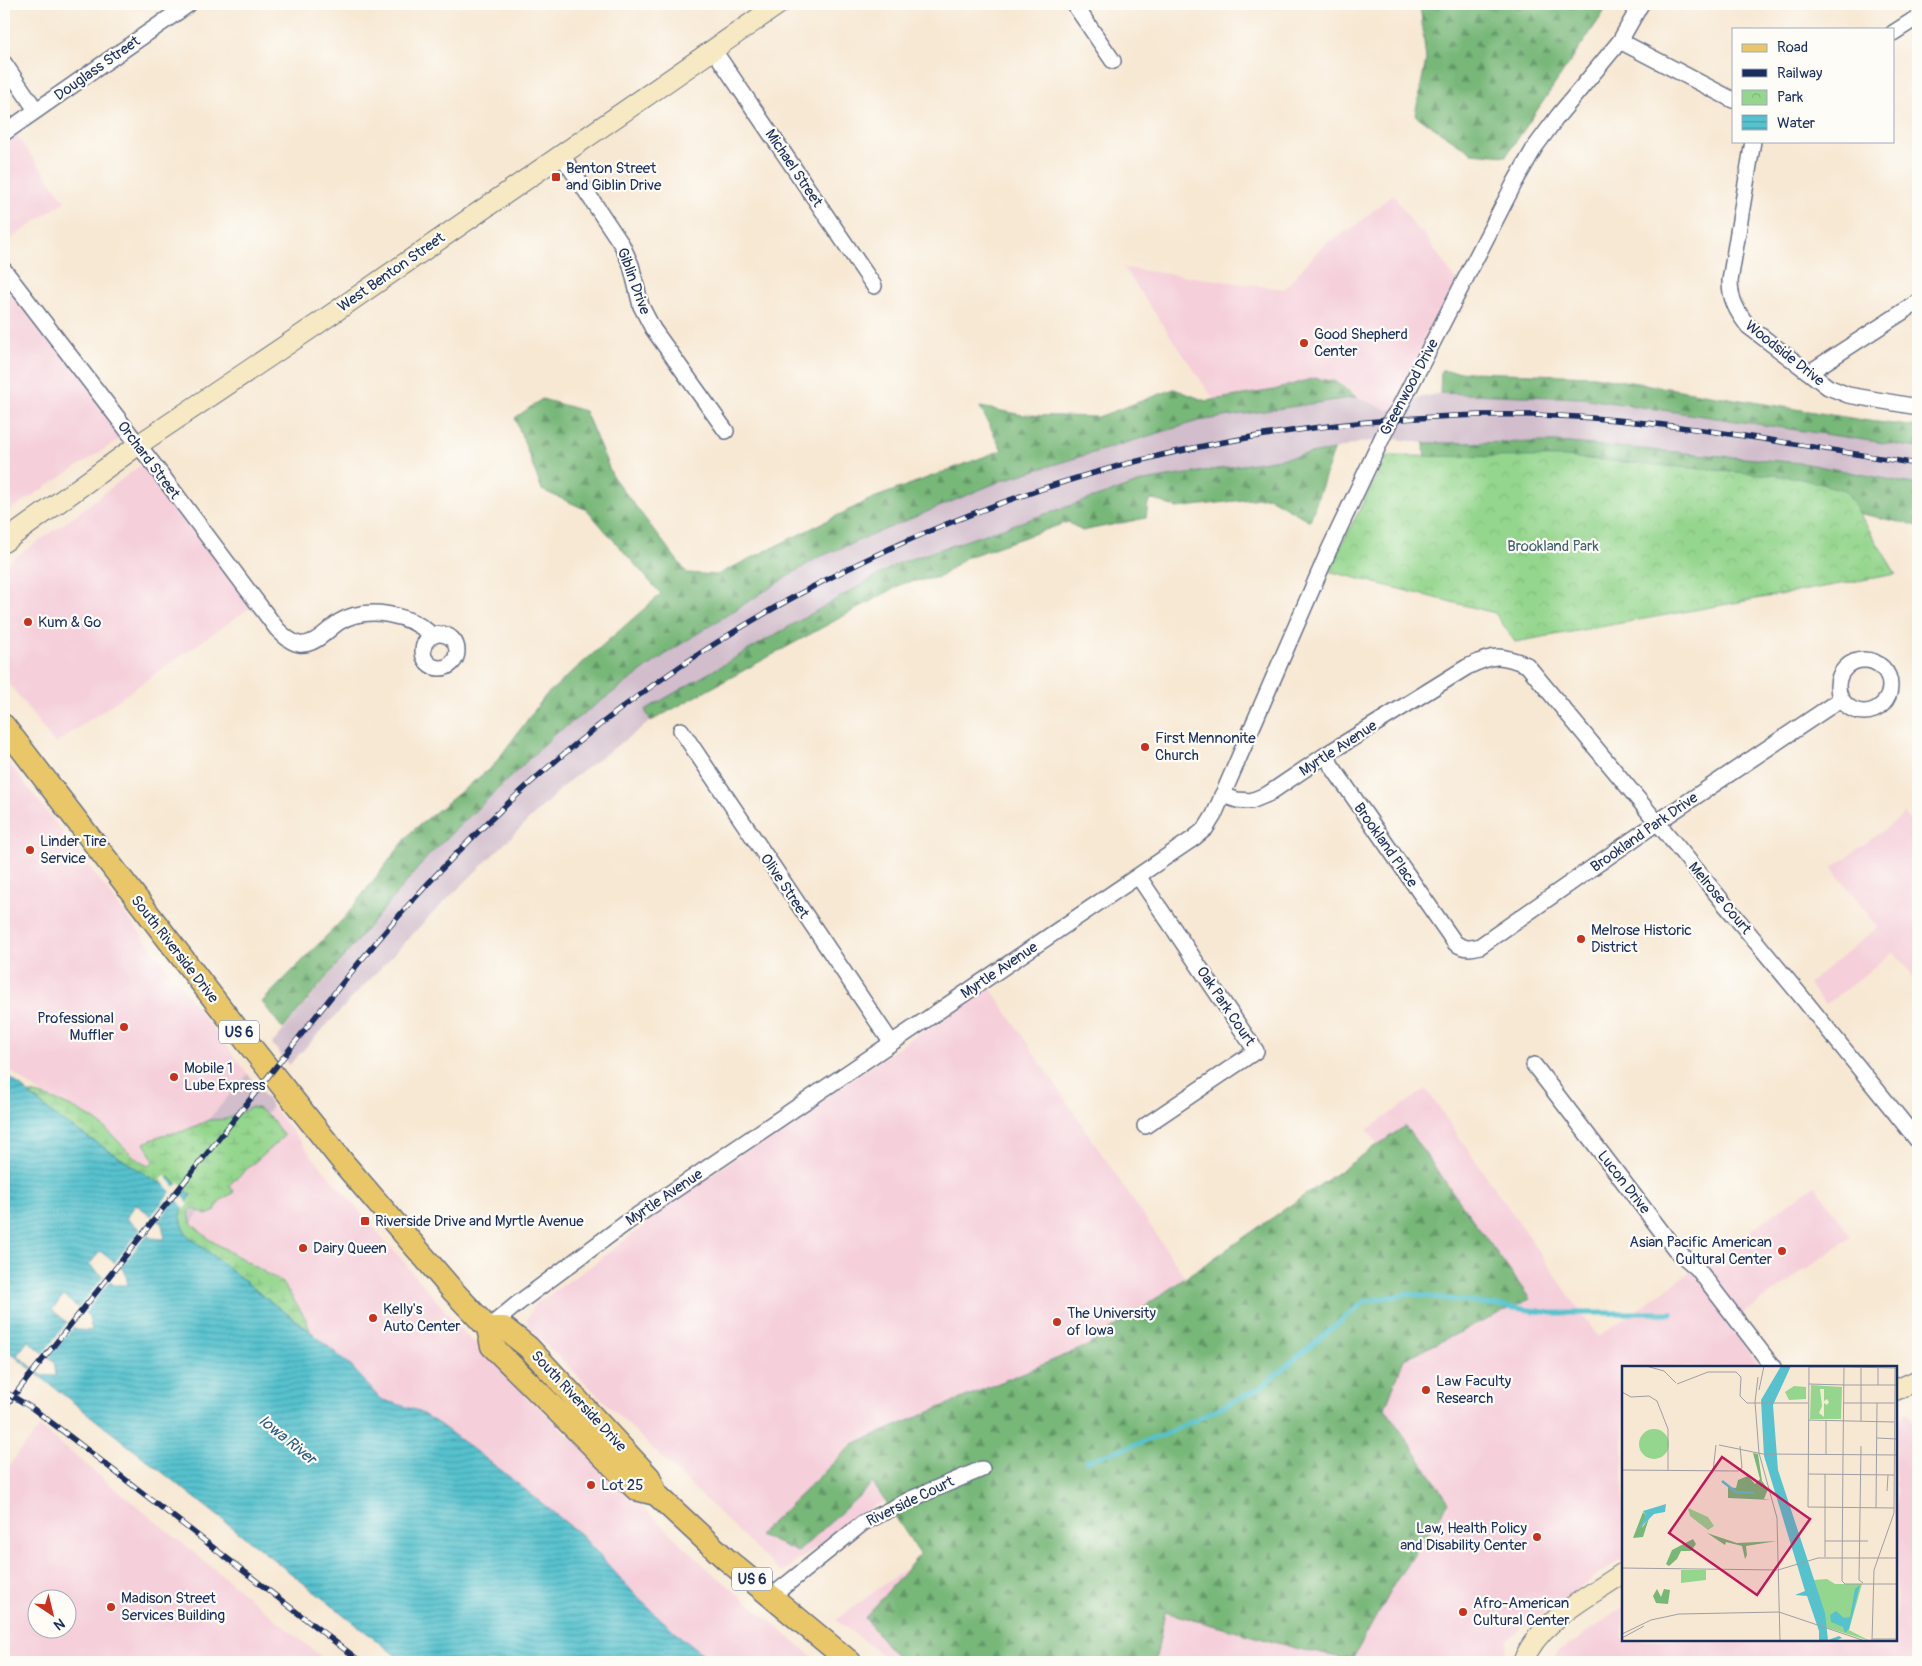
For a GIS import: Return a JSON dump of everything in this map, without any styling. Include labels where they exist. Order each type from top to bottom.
[{"type":"main road","name":"South Riverside Drive","points":[[4,726],[316,1129],[399,1229],[488,1328],[504,1328],[528,1346],[648,1477],[656,1494],[726,1559],[850,1662]]},
{"type":"street","name":"Douglass Street","points":[[4,133],[189,4]]},
{"type":"street","name":"West Benton Street","points":[[4,542],[138,445],[316,325],[779,4]]},
{"type":"street","points":[[1074,4],[1114,61]]},
{"type":"street","name":"Greenwood Drive","points":[[1222,795],[1329,550],[1386,430],[1515,182],[1535,148],[1558,116],[1620,41],[1641,4]]},
{"type":"street","points":[[1894,32],[1918,17]]},
{"type":"street","points":[[1620,41],[1732,99]]},
{"type":"street","name":"Michael Street","points":[[713,49],[874,286]]},
{"type":"street","points":[[4,62],[36,110]]},
{"type":"street","name":"Woodside Drive","points":[[1753,142],[1730,281],[1733,302],[1739,315],[1748,326],[1828,387],[1848,395],[1918,407]]},
{"type":"street","name":"Giblin Drive","points":[[561,154],[622,245],[631,265],[641,306],[653,329],[726,431]]},
{"type":"street","name":"Orchard Street","points":[[4,270],[277,629],[288,639],[299,644],[310,642],[340,621],[366,614],[405,617],[426,629],[433,636]]},
{"type":"street","points":[[1810,372],[1918,302]]},
{"type":"street","name":"Myrtle Avenue","points":[[488,1328],[517,1304],[626,1223],[1194,838],[1206,828],[1222,795],[1236,800],[1251,801],[1259,799],[1467,667],[1484,658],[1498,656],[1516,661]]},
{"type":"street","name":"Melrose Court","points":[[1516,661],[1527,665],[1658,822],[1918,1141]]},
{"type":"street","name":"Brookland Park Drive","points":[[1448,934],[1454,943],[1463,948],[1472,949],[1480,946],[1658,822],[1841,699]]},
{"type":"street","name":"Olive Street","points":[[680,730],[891,1042]]},
{"type":"street","name":"Brookland Place","points":[[1328,754],[1331,765],[1448,934]]},
{"type":"street","name":"Oak Park Court","points":[[1138,876],[1256,1051],[1145,1126]]},
{"type":"street","name":"Lucon Drive","points":[[1534,1065],[1675,1249],[1697,1268],[1772,1366]]},
{"type":"street","points":[[1897,1390],[1918,1381]]},
{"type":"street","name":"Riverside Court","points":[[772,1596],[863,1523],[910,1499],[982,1468]]},
{"type":"street","points":[[1523,1662],[1532,1644],[1551,1624],[1622,1574]]},
{"type":"shaded area","points":[[11,128],[65,201],[4,244],[4,133]]},
{"type":"shaded area","name":"Good Shepherd Center","points":[[1393,194],[1415,227],[1424,234],[1461,288],[1398,410],[1388,410],[1356,397],[1226,417],[1124,268],[1284,289],[1322,246],[1355,226]]},
{"type":"shaded area","points":[[4,270],[129,433],[4,514]]},
{"type":"shaded area","points":[[1440,393],[1581,398],[1918,448],[1918,485],[1802,463],[1558,442],[1424,443],[1396,439],[1362,442],[1334,450],[1144,481],[899,563],[645,710],[651,721],[570,780],[427,919],[289,1065],[272,1044],[428,856],[554,735],[670,651],[817,558],[1003,480],[1198,421],[1356,397],[1388,410],[1398,410],[1414,399]]},
{"type":"shaded area","points":[[149,459],[257,603],[55,744],[4,677],[4,565],[62,525]]},
{"type":"shaded area","points":[[4,756],[248,1074],[207,1121],[184,1131],[162,1135],[144,1144],[154,1161],[148,1167],[123,1148],[96,1121],[43,1095],[4,1066]]},
{"type":"shaded area","points":[[1905,814],[1918,831],[1918,982],[1894,951],[1826,1005],[1808,984],[1878,927],[1832,868]]},
{"type":"shaded area","name":"The University of Iowa","points":[[989,986],[1194,1291],[1388,1157],[1367,1130],[1426,1089],[1598,1337],[1815,1185],[1851,1237],[1727,1325],[1761,1366],[1622,1366],[1622,1559],[1508,1639],[1503,1662],[891,1662],[836,1620],[924,1555],[984,1461],[874,1506],[781,1573],[527,1325],[527,1320],[533,1306],[587,1269],[703,1180]]},
{"type":"shaded area","points":[[248,1074],[272,1106],[185,1233],[159,1183],[143,1172],[154,1161],[144,1143],[162,1135],[184,1131],[207,1121]]},
{"type":"shaded area","points":[[272,1106],[317,1162],[471,1340],[481,1347],[560,1428],[708,1569],[819,1662],[714,1662],[684,1640],[640,1600],[580,1534],[439,1424],[416,1410],[380,1399],[350,1365],[310,1331],[185,1233]]},
{"type":"shaded area","points":[[1907,1412],[1918,1427],[1918,1662],[1552,1662],[1557,1653],[1622,1609],[1622,1641],[1897,1641],[1897,1419]]},
{"type":"shaded area","points":[[40,1427],[328,1662],[4,1662],[4,1471]]},
{"type":"green space","points":[[1420,4],[1608,4],[1506,156],[1472,153],[1415,115],[1426,60]]},
{"type":"green space","points":[[1441,371],[1594,376],[1869,421],[1918,427],[1918,448],[1581,398],[1440,393]]},
{"type":"green space","points":[[1314,378],[1336,382],[1356,397],[1198,421],[1003,480],[817,558],[670,651],[554,735],[428,856],[283,1029],[262,1002],[345,917],[412,831],[493,766],[546,695],[661,594],[587,510],[542,490],[515,418],[542,399],[585,411],[613,477],[687,573],[717,575],[871,499],[1002,450],[980,407],[1023,415],[1098,417],[1174,389],[1206,401],[1274,390]]},
{"type":"green space","points":[[1558,442],[1802,463],[1918,485],[1918,526],[1825,506],[1426,489],[1424,443]]},
{"type":"green space","points":[[1334,450],[1310,521],[1268,497],[1177,508],[1153,499],[1148,503],[1146,518],[1082,531],[1068,522],[965,558],[940,577],[904,583],[651,721],[645,710],[899,563],[1144,481]]},
{"type":"green space","name":"Brookland Park","points":[[1387,456],[1565,457],[1793,477],[1845,490],[1896,574],[1515,642],[1495,613],[1328,571]]},
{"type":"green space","points":[[29,1093],[54,1100],[89,1117],[103,1126],[134,1156],[148,1166],[154,1161],[144,1143],[162,1135],[184,1131],[209,1120],[227,1119],[252,1107],[257,1108],[270,1117],[284,1136],[229,1185],[234,1192],[220,1201],[214,1212],[206,1215],[193,1208],[188,1212],[192,1224],[210,1240],[283,1283],[306,1319],[310,1331],[185,1233],[180,1214],[191,1194],[169,1178],[159,1183],[55,1116]]},
{"type":"green space","points":[[1405,1126],[1530,1299],[1404,1359],[1385,1408],[1449,1502],[1394,1584],[1352,1660],[1299,1649],[1165,1612],[1155,1662],[900,1662],[865,1618],[920,1554],[873,1483],[798,1552],[759,1535],[853,1444],[1087,1346]]},
{"type":"water","name":"Iowa River","points":[[4,1072],[55,1116],[159,1183],[169,1177],[191,1195],[180,1214],[185,1233],[310,1331],[350,1365],[380,1399],[416,1410],[439,1424],[502,1471],[580,1534],[640,1600],[684,1640],[714,1662],[404,1662],[4,1348]],"holes":[[[136,1204],[162,1224],[165,1239],[151,1238],[126,1218]],[[100,1251],[125,1271],[128,1285],[114,1285],[89,1265]],[[63,1296],[89,1316],[92,1331],[77,1330],[52,1310]],[[28,1341],[54,1361],[56,1376],[42,1375],[17,1355]]]},
{"type":"pier","points":[[166,1176],[175,1187],[179,1182],[185,1187],[180,1193],[189,1204],[185,1209],[176,1198],[156,1223],[150,1218],[171,1192],[160,1179]]},
{"type":"pier","points":[[142,1228],[148,1233],[119,1269],[113,1265]]},
{"type":"pier","points":[[105,1275],[111,1279],[83,1315],[77,1310]]},
{"type":"pier","points":[[69,1320],[75,1325],[47,1359],[42,1355]]},
{"type":"waterway","points":[[1086,1461],[1164,1435],[1260,1388],[1365,1301],[1410,1294],[1552,1313],[1671,1313]]},
{"type":"railway","points":[[4,1408],[357,965],[465,845],[538,776],[617,712],[700,654],[786,601],[876,555],[969,515],[1065,482],[1162,455],[1241,439],[1321,427],[1402,419],[1482,415],[1591,418],[1701,430],[1918,464]]},
{"type":"railway","points":[[4,1391],[32,1408],[64,1432],[361,1662]]},
{"type":"place","name":"Benton Street and Giblin Drive","points":[[556,177]]},
{"type":"place","name":"Good Shepherd Center","points":[[1304,343]]},
{"type":"place","name":"Kum & Go","points":[[28,622]]},
{"type":"place","name":"First Mennonite Church","points":[[1145,747]]},
{"type":"place","name":"Linder Tire Service","points":[[30,850]]},
{"type":"place","name":"Melrose Historic District","points":[[1581,939]]},
{"type":"place","name":"Professional Muffler","points":[[124,1027]]},
{"type":"place","name":"Mobile 1 Lube Express","points":[[174,1077]]},
{"type":"place","name":"Riverside Drive and Myrtle Avenue","points":[[365,1221]]},
{"type":"place","name":"Dairy Queen","points":[[303,1248]]},
{"type":"place","name":"Asian Pacific American Cultural Center","points":[[1782,1251]]},
{"type":"place","name":"Kelly's Auto Center","points":[[373,1318]]},
{"type":"place","name":"The University of Iowa","points":[[1057,1322]]},
{"type":"place","name":"Law Faculty Research","points":[[1426,1390]]},
{"type":"place","name":"Lot 25","points":[[591,1485]]},
{"type":"place","name":"Law, Health Policy and Disability Center","points":[[1537,1537]]},
{"type":"place","name":"Madison Street Services Building","points":[[111,1607]]},
{"type":"place","name":"Afro-American Cultural Center","points":[[1463,1612]]}]
